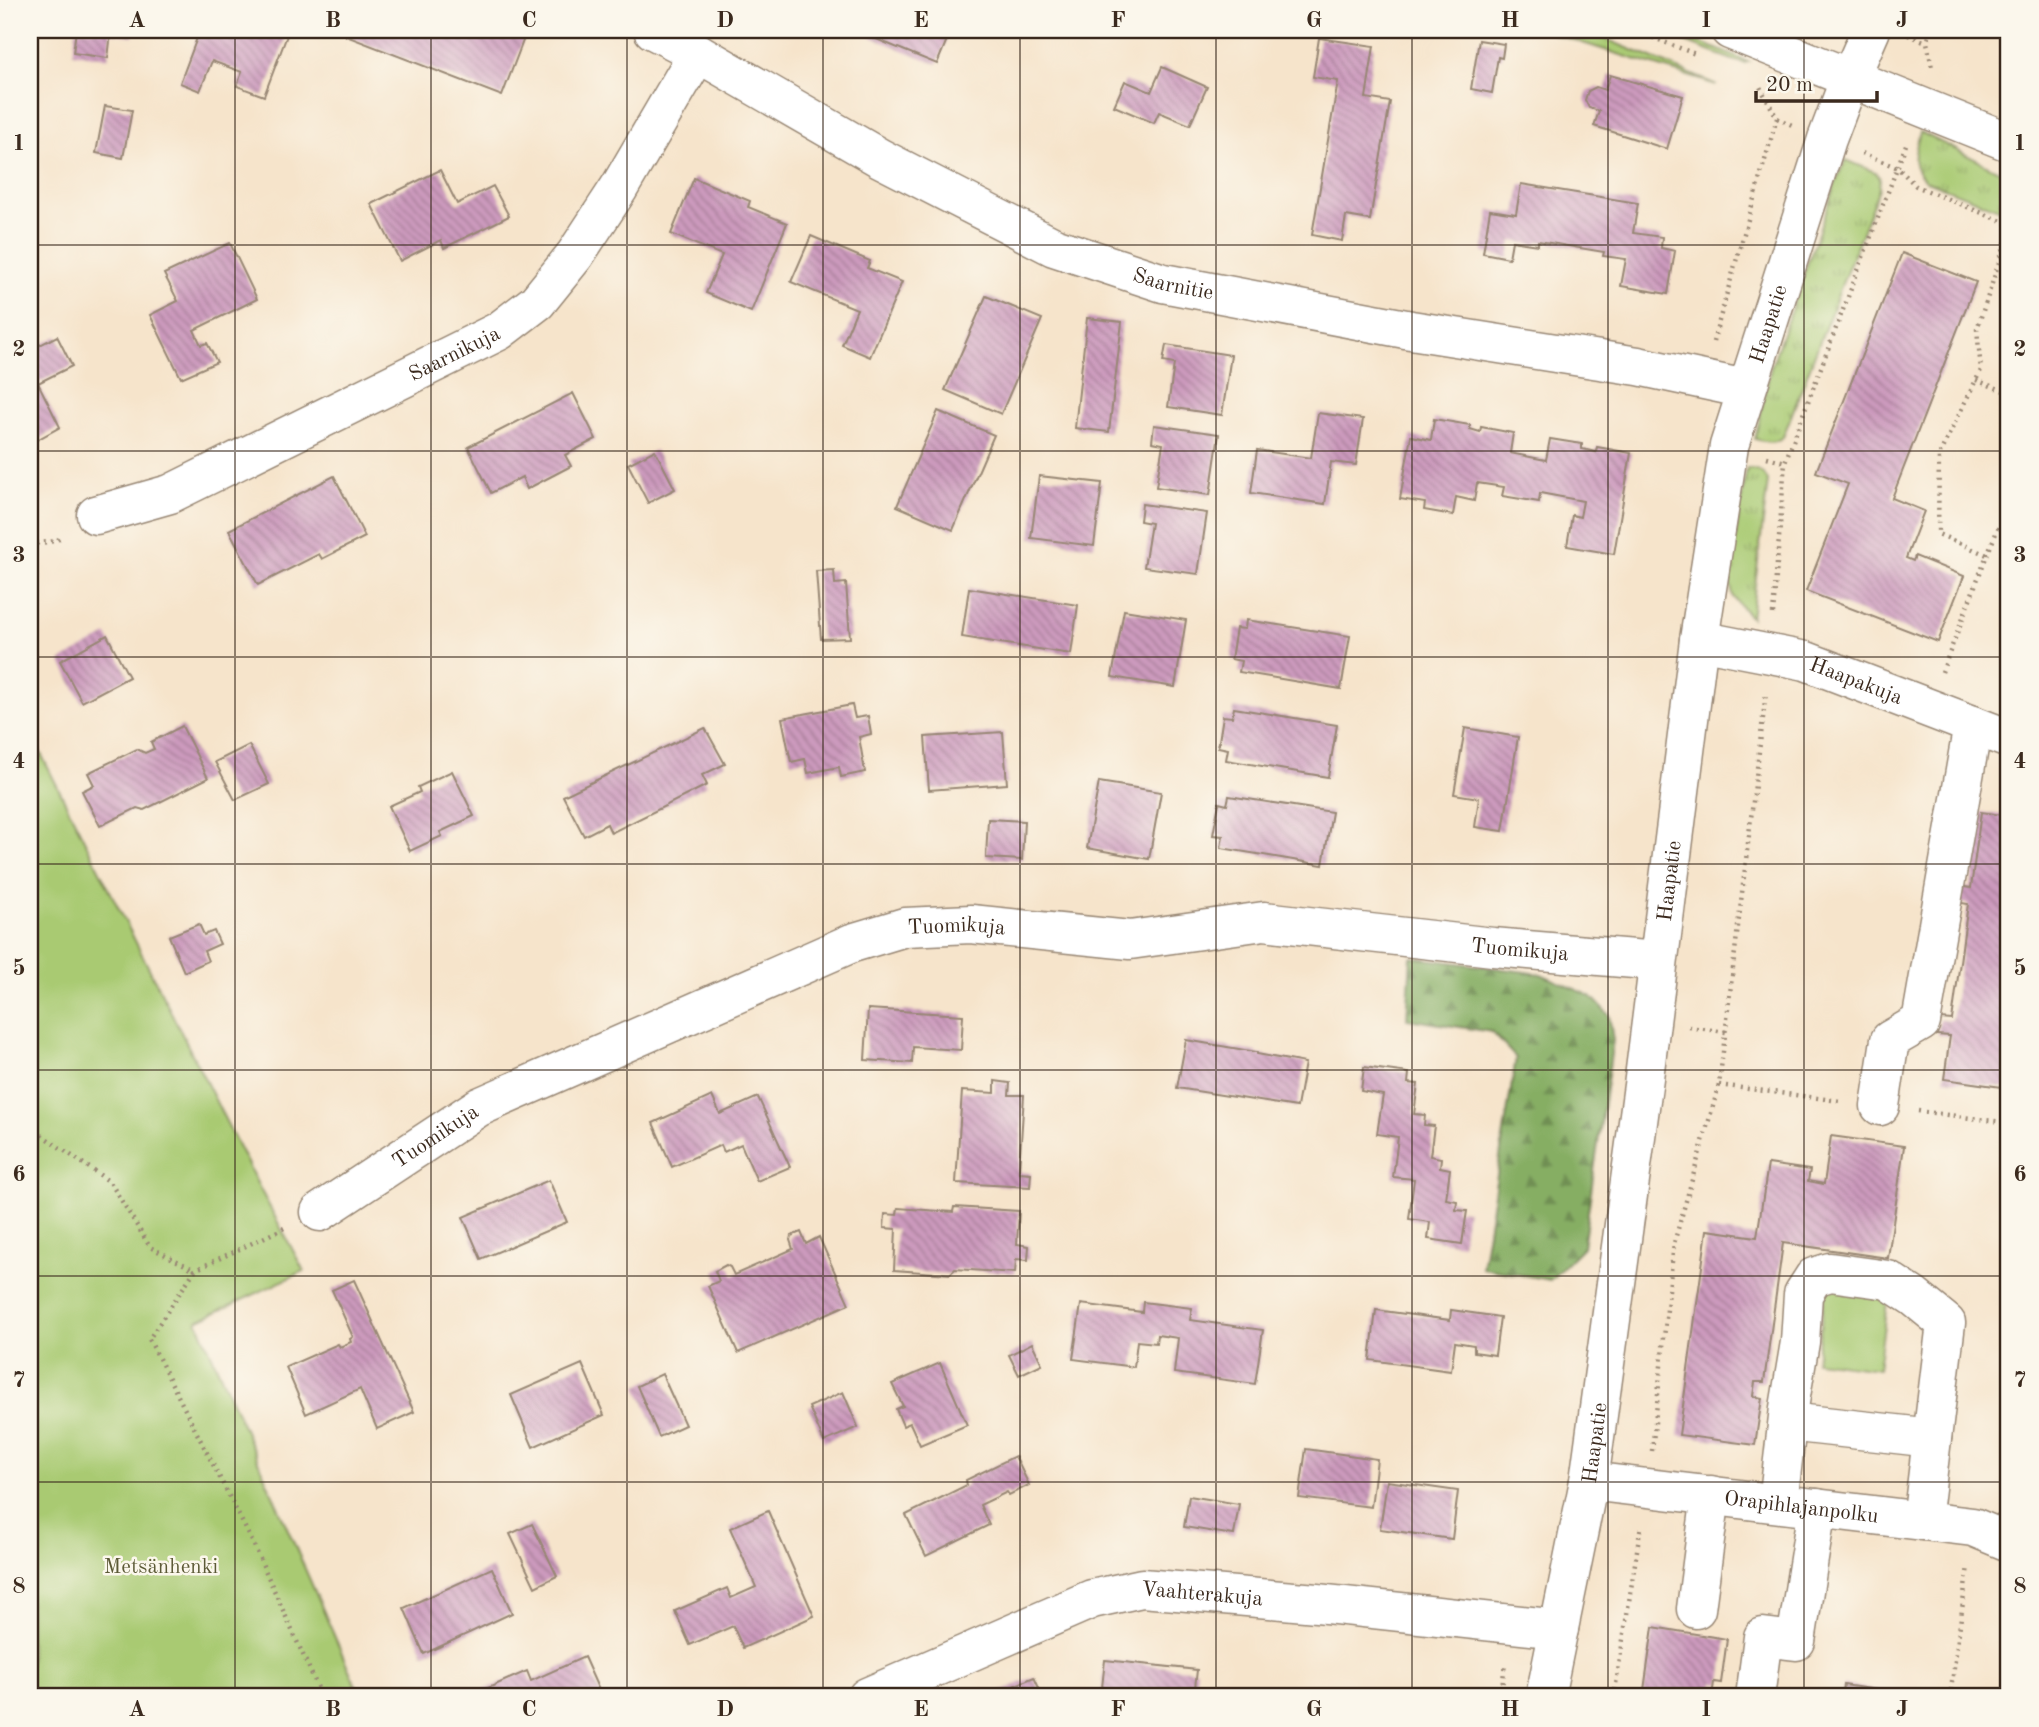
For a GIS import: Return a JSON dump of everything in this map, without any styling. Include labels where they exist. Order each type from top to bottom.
[{"type":"street","name":"Saarnitie","points":[[653,30],[880,158],[1054,247],[1163,283],[1411,330],[1639,366],[1746,389]]},
{"type":"street","name":"Haapatie","points":[[1545,1697],[1589,1481],[1699,640],[1729,446],[1827,139],[1871,30]]},
{"type":"street","points":[[1718,44],[1769,46],[2009,142]]},
{"type":"street","name":"Saarnikuja","points":[[96,515],[170,494],[499,331],[537,302],[575,255],[619,188],[698,53]]},
{"type":"street","name":"Haapakuja","points":[[1699,640],[1806,661],[2009,739]]},
{"type":"street","points":[[1880,1106],[1890,1040],[1921,1022],[1973,725]]},
{"type":"street","name":"Tuomikuja","points":[[320,1212],[479,1107],[852,943],[905,927],[971,924],[1130,940],[1264,921],[1493,947],[1658,961]]},
{"type":"street","points":[[1778,1503],[1800,1342],[1803,1294],[1814,1277],[1830,1272],[1852,1274],[1888,1280],[1946,1323],[1922,1521]]},
{"type":"street","points":[[1788,1422],[1932,1438]]},
{"type":"street","name":"Orapihlajanpolku","points":[[1589,1481],[1973,1527],[2009,1542]]},
{"type":"street","points":[[1696,1609],[1711,1495]]},
{"type":"street","points":[[1755,1697],[1763,1637],[1796,1641],[1817,1508]]},
{"type":"street","name":"Vaahterakuja","points":[[867,1697],[1092,1599],[1142,1588],[1317,1603],[1559,1629]]},
{"type":"path","points":[[1633,30],[1718,44]]},
{"type":"path","points":[[1614,1697],[1651,1456],[1674,1243],[1719,1085],[1771,653],[1785,462],[1933,73],[1927,42],[1931,30]]},
{"type":"path","points":[[1769,46],[1755,77],[1777,118],[1898,168],[1916,186],[2009,223]]},
{"type":"path","points":[[1700,379],[1777,118]]},
{"type":"path","points":[[1987,555],[1938,534],[1939,455],[1981,370],[1977,329],[2009,232]]},
{"type":"path","points":[[1976,380],[2009,393]]},
{"type":"path","points":[[1938,683],[2009,502]]},
{"type":"path","points":[[30,1127],[110,1182],[150,1247],[195,1270]]},
{"type":"path","points":[[320,1212],[195,1270],[149,1339],[252,1541],[322,1697]]},
{"type":"path","points":[[1950,1697],[1973,1527]]},
{"type":"green space","points":[[1541,30],[1584,30],[1717,85]]},
{"type":"green space","points":[[1654,30],[1671,30],[1748,62],[1735,61]]},
{"type":"green space","points":[[1920,132],[2009,176],[2009,213],[1926,181],[1920,175],[1914,158]]},
{"type":"green space","points":[[1846,160],[1875,172],[1880,178],[1879,188],[1783,437],[1769,442],[1755,439],[1771,367]]},
{"type":"green space","points":[[1747,468],[1760,472],[1768,481],[1751,618],[1733,597],[1729,575]]},
{"type":"green space","name":"Metsänhenki","points":[[30,732],[304,1271],[197,1321],[361,1697],[30,1697]]},
{"type":"green space","points":[[1411,957],[1541,974],[1591,996],[1609,1015],[1613,1040],[1583,1247],[1550,1280],[1482,1268],[1516,1058],[1492,1032],[1407,1019]]},
{"type":"green space","points":[[1827,1280],[1888,1295],[1878,1369],[1816,1361]]},
{"type":"building","points":[[76,30],[134,30],[133,36],[111,33],[108,58],[73,53]]},
{"type":"building","points":[[200,30],[289,30],[264,96],[237,86],[242,72],[212,61],[200,91],[180,83]]},
{"type":"building","points":[[348,30],[501,30],[524,38],[502,96],[346,36]]},
{"type":"building","points":[[854,30],[951,30],[937,64]]},
{"type":"building","points":[[1319,38],[1374,46],[1366,98],[1390,102],[1370,220],[1346,216],[1342,241],[1312,235],[1338,81],[1313,77]]},
{"type":"building","points":[[1479,40],[1504,44],[1502,58],[1498,57],[1492,93],[1471,89]]},
{"type":"building","points":[[1162,67],[1207,87],[1190,125],[1159,112],[1154,123],[1114,106],[1125,81],[1151,92]]},
{"type":"building","points":[[1610,75],[1683,96],[1667,149],[1594,126],[1599,111],[1589,108],[1585,100],[1588,91],[1596,87],[1605,90]]},
{"type":"building","points":[[105,106],[132,110],[123,158],[96,153]]},
{"type":"building","points":[[440,170],[457,204],[493,186],[509,216],[444,248],[441,240],[400,261],[371,204]]},
{"type":"building","points":[[694,178],[750,201],[748,207],[787,223],[751,312],[706,293],[722,255],[671,234]]},
{"type":"building","points":[[1521,184],[1638,203],[1633,233],[1662,237],[1661,248],[1675,251],[1668,294],[1621,286],[1626,259],[1603,256],[1604,252],[1538,241],[1538,245],[1512,241],[1509,258],[1483,253],[1490,210],[1516,214]]},
{"type":"building","points":[[811,236],[870,261],[867,268],[902,282],[870,357],[842,345],[857,309],[791,282]]},
{"type":"building","points":[[230,243],[257,299],[194,330],[201,345],[207,343],[217,362],[181,378],[150,315],[178,301],[164,274]]},
{"type":"building","points":[[1902,253],[1976,282],[1892,498],[1924,511],[1906,558],[1913,561],[1915,556],[1964,576],[1938,642],[1806,591],[1848,484],[1816,472]]},
{"type":"building","points":[[986,296],[1042,319],[1001,414],[945,390]]},
{"type":"building","points":[[1087,318],[1122,322],[1109,432],[1075,428]]},
{"type":"building","points":[[2009,331],[2009,356],[2001,353]]},
{"type":"building","points":[[57,336],[72,366],[38,383],[60,427],[33,442],[30,434],[30,350]]},
{"type":"building","points":[[1166,345],[1231,355],[1222,415],[1168,407],[1174,364],[1163,362]]},
{"type":"building","points":[[573,393],[596,439],[565,455],[571,466],[527,489],[522,477],[491,493],[468,447]]},
{"type":"building","points":[[938,411],[994,435],[953,530],[897,506]]},
{"type":"building","points":[[1318,413],[1363,419],[1356,465],[1331,462],[1325,504],[1251,493],[1257,450],[1311,458]]},
{"type":"building","points":[[1434,419],[1470,425],[1470,429],[1480,432],[1481,427],[1513,433],[1510,453],[1546,460],[1550,439],[1582,444],[1582,449],[1596,452],[1597,447],[1631,453],[1614,554],[1567,546],[1572,515],[1580,517],[1583,501],[1540,493],[1539,502],[1502,496],[1504,487],[1477,483],[1474,501],[1456,497],[1453,515],[1424,510],[1425,503],[1400,499],[1411,436],[1431,440]]},
{"type":"building","points":[[1154,425],[1219,434],[1210,495],[1156,487],[1163,444],[1152,442]]},
{"type":"building","points":[[655,450],[675,489],[648,503],[628,464]]},
{"type":"building","points":[[334,476],[365,537],[322,559],[319,554],[258,585],[229,530]]},
{"type":"building","points":[[1039,476],[1102,483],[1094,546],[1031,538]]},
{"type":"building","points":[[1142,504],[1207,513],[1198,574],[1144,567],[1151,523],[1140,521]]},
{"type":"building","points":[[834,570],[835,584],[846,583],[850,638],[821,639],[816,571]]},
{"type":"building","points":[[969,588],[1078,605],[1071,654],[962,637]]},
{"type":"building","points":[[1124,610],[1186,620],[1175,687],[1112,677]]},
{"type":"building","points":[[1246,620],[1350,636],[1341,689],[1239,672],[1241,661],[1231,659],[1236,628],[1245,629]]},
{"type":"building","points":[[107,635],[129,677],[82,702],[60,661]]},
{"type":"building","points":[[852,705],[855,718],[868,716],[871,734],[859,737],[865,772],[841,777],[839,767],[808,773],[805,759],[791,762],[782,718]]},
{"type":"building","points":[[1234,708],[1337,725],[1328,777],[1226,760],[1228,749],[1218,747],[1223,716],[1232,717]]},
{"type":"building","points":[[182,726],[208,778],[144,810],[137,808],[100,826],[82,791],[94,785],[88,773],[137,749],[145,753],[154,749],[151,742]]},
{"type":"building","points":[[705,728],[725,764],[702,775],[707,785],[611,833],[607,824],[584,836],[563,796]]},
{"type":"building","points":[[1465,728],[1518,737],[1503,831],[1475,827],[1479,798],[1454,794]]},
{"type":"building","points":[[1003,732],[1007,784],[929,790],[925,737]]},
{"type":"building","points":[[249,745],[269,784],[235,800],[215,762]]},
{"type":"building","points":[[452,771],[474,816],[440,832],[442,836],[410,851],[389,806],[420,792],[418,787]]},
{"type":"building","points":[[1099,782],[1161,792],[1149,859],[1087,848]]},
{"type":"building","points":[[1229,796],[1332,812],[1323,865],[1221,848],[1223,836],[1213,835],[1219,803],[1227,805]]},
{"type":"building","points":[[1981,812],[2009,816],[2009,1088],[1944,1079],[1950,1036],[1937,1035],[1940,1019],[1952,1020],[1968,904],[1956,902],[1958,886],[1971,888]]},
{"type":"building","points":[[988,819],[1024,821],[1022,860],[986,858]]},
{"type":"building","points":[[199,924],[204,935],[214,931],[220,944],[204,951],[208,961],[184,972],[169,936]]},
{"type":"building","points":[[868,1009],[963,1015],[961,1050],[913,1047],[912,1063],[865,1060]]},
{"type":"building","points":[[1186,1040],[1305,1063],[1297,1107],[1177,1088]]},
{"type":"building","points":[[1364,1067],[1409,1073],[1408,1083],[1418,1084],[1414,1114],[1425,1115],[1424,1125],[1434,1126],[1430,1156],[1441,1158],[1440,1167],[1450,1169],[1446,1199],[1457,1201],[1456,1210],[1467,1211],[1462,1244],[1428,1239],[1430,1222],[1409,1219],[1414,1179],[1393,1177],[1398,1137],[1377,1134],[1383,1095],[1361,1091]]},
{"type":"building","points":[[995,1081],[1010,1083],[1009,1095],[1024,1095],[1019,1172],[1031,1173],[1030,1187],[956,1183],[962,1091],[995,1093]]},
{"type":"building","points":[[712,1096],[720,1114],[758,1097],[790,1167],[757,1181],[741,1144],[724,1152],[721,1145],[672,1167],[653,1123]]},
{"type":"building","points":[[1831,1136],[1904,1146],[1888,1258],[1783,1243],[1764,1382],[1755,1382],[1753,1396],[1762,1398],[1755,1445],[1679,1435],[1707,1230],[1757,1237],[1768,1164],[1810,1170],[1808,1181],[1824,1184]]},
{"type":"building","points":[[549,1180],[567,1222],[481,1259],[463,1217]]},
{"type":"building","points":[[954,1207],[1019,1211],[1017,1244],[1029,1246],[1028,1260],[1016,1259],[1015,1273],[955,1269],[950,1274],[894,1270],[896,1229],[884,1228],[885,1214],[897,1215],[898,1208],[953,1212]]},
{"type":"building","points":[[801,1232],[806,1244],[819,1237],[849,1304],[738,1353],[708,1286],[719,1281],[715,1271],[726,1265],[734,1275],[793,1249],[791,1236]]},
{"type":"building","points":[[354,1280],[414,1412],[377,1429],[360,1389],[306,1414],[286,1367],[338,1344],[340,1347],[351,1342],[353,1337],[332,1290]]},
{"type":"building","points":[[1143,1302],[1192,1308],[1190,1320],[1263,1330],[1255,1384],[1174,1373],[1178,1338],[1157,1335],[1156,1343],[1137,1341],[1134,1367],[1073,1359],[1081,1304],[1142,1312]]},
{"type":"building","points":[[1376,1310],[1450,1320],[1451,1310],[1500,1317],[1495,1355],[1474,1352],[1474,1345],[1455,1342],[1451,1371],[1370,1360]]},
{"type":"building","points":[[1032,1343],[1042,1364],[1019,1375],[1009,1355]]},
{"type":"building","points":[[940,1363],[967,1425],[920,1445],[910,1423],[903,1426],[896,1409],[903,1406],[892,1384]]},
{"type":"building","points":[[582,1364],[604,1415],[533,1447],[511,1395]]},
{"type":"building","points":[[662,1374],[685,1425],[659,1437],[637,1386]]},
{"type":"building","points":[[843,1392],[858,1427],[824,1442],[809,1407]]},
{"type":"building","points":[[1306,1449],[1377,1459],[1371,1507],[1299,1498]]},
{"type":"building","points":[[1015,1456],[1029,1485],[980,1505],[989,1525],[926,1556],[906,1515],[967,1485],[966,1480]]},
{"type":"building","points":[[1387,1481],[1458,1491],[1452,1539],[1380,1529]]},
{"type":"building","points":[[1189,1496],[1239,1504],[1234,1535],[1184,1527]]},
{"type":"building","points":[[768,1511],[814,1616],[743,1648],[733,1626],[690,1645],[675,1611],[727,1588],[731,1598],[756,1587],[730,1528]]},
{"type":"building","points":[[532,1524],[557,1576],[535,1587],[510,1534]]},
{"type":"building","points":[[492,1568],[512,1613],[424,1654],[404,1608]]},
{"type":"building","points":[[1653,1627],[1727,1639],[1721,1683],[1714,1682],[1712,1697],[1643,1697]]},
{"type":"building","points":[[584,1657],[602,1697],[468,1697],[527,1671],[531,1681]]},
{"type":"building","points":[[1105,1660],[1197,1670],[1194,1697],[1172,1694],[1172,1697],[1101,1697]]},
{"type":"building","points":[[1034,1677],[1043,1697],[988,1697]]},
{"type":"building","points":[[1844,1685],[1918,1696],[1918,1697],[1842,1697]]}]
